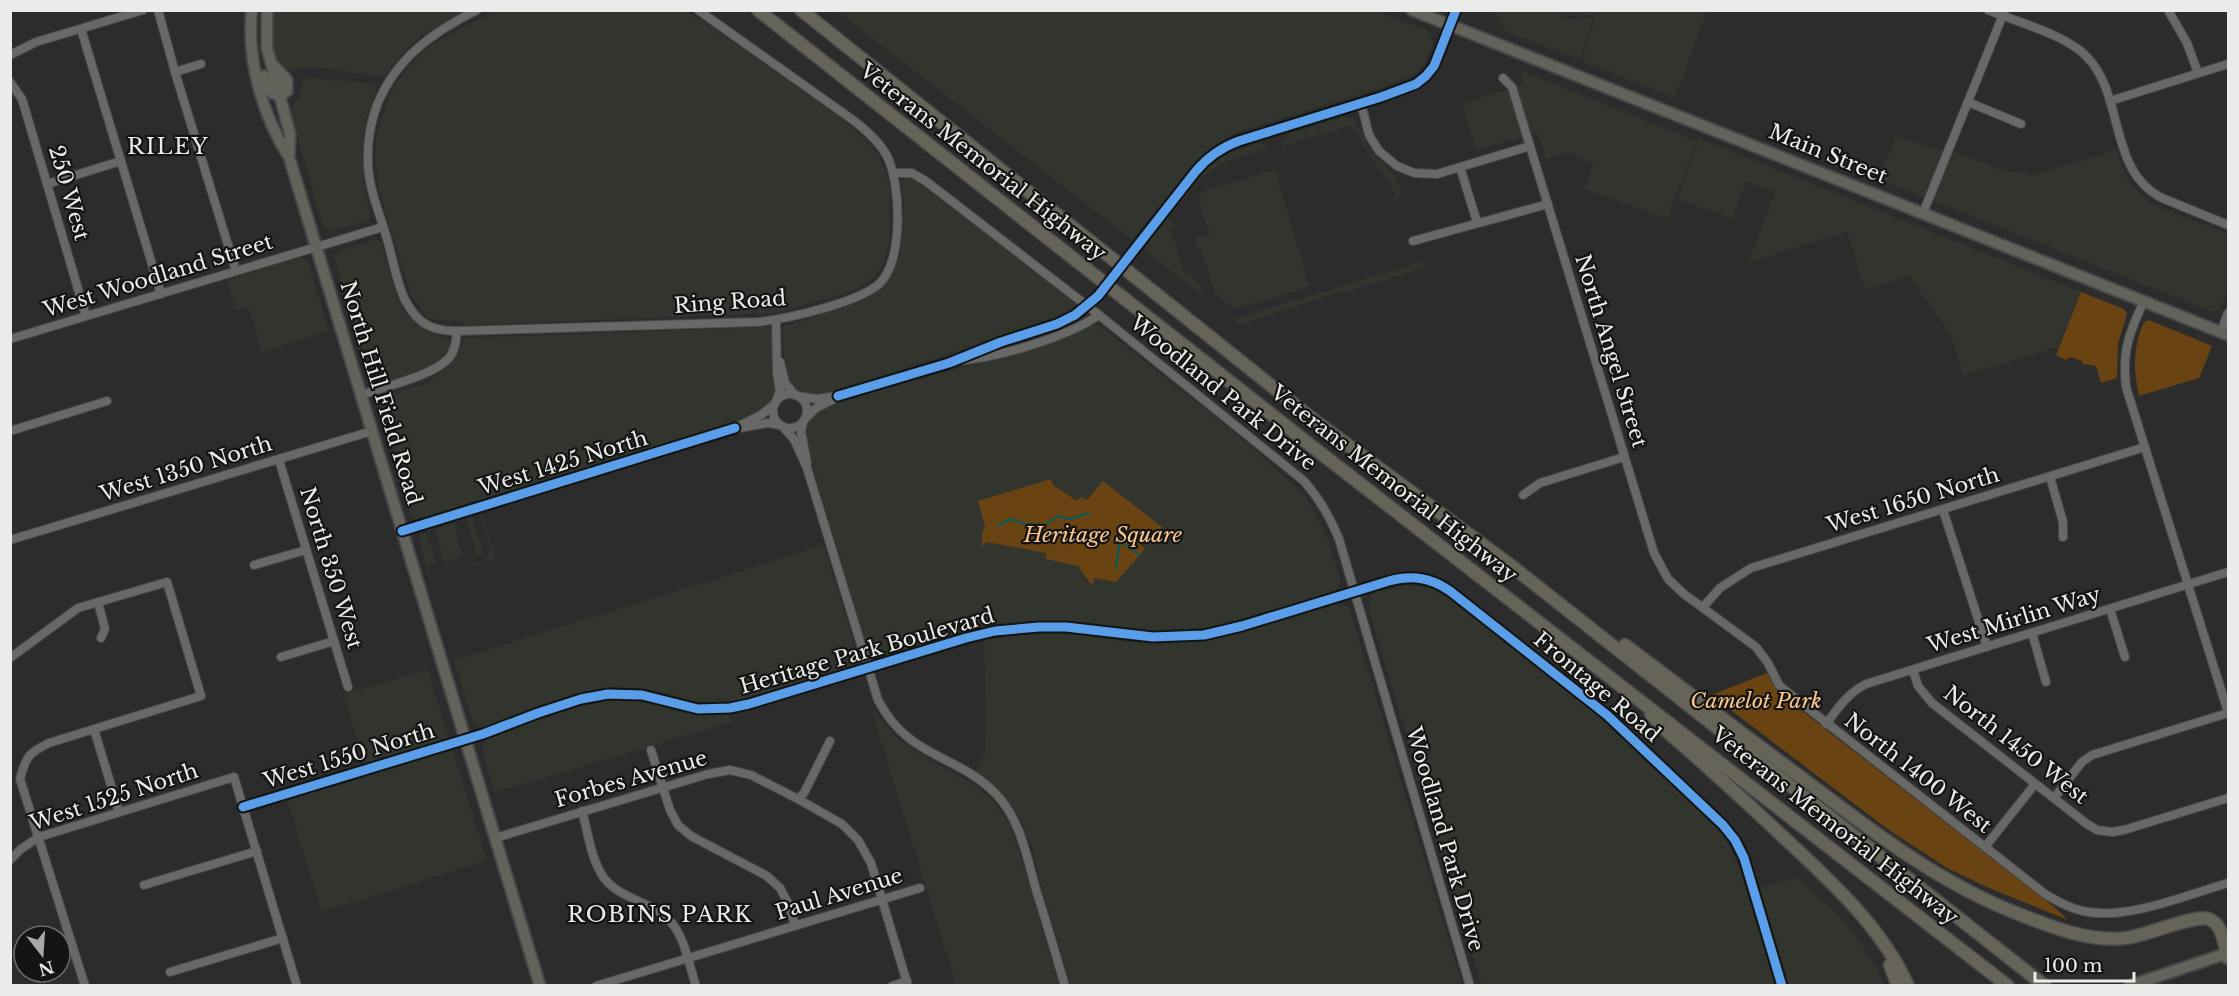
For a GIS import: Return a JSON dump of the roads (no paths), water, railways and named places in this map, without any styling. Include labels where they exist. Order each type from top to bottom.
[{"type":"highway","points":[[753,10],[782,29]]},
{"type":"highway","name":"Veterans Memorial Highway","points":[[758,10],[1314,448],[2008,986]]},
{"type":"highway","name":"Veterans Memorial Highway","points":[[801,10],[1314,420],[1509,564],[2045,986]]},
{"type":"highway","points":[[1509,564],[1530,574],[1888,843],[1954,885],[2056,929],[2094,938],[2134,936],[2194,919],[2208,919],[2219,928],[2228,955]]},
{"type":"highway","points":[[1637,697],[1662,727],[1761,816],[1848,900],[1896,961],[1908,986]]},
{"type":"highway","points":[[1884,946],[1898,986]]},
{"type":"main road","points":[[252,10],[250,42],[254,65],[277,138],[289,157]]},
{"type":"main road","points":[[256,10],[261,63],[269,90],[279,95]]},
{"type":"main road","points":[[267,10],[266,36],[269,59],[291,134],[289,157]]},
{"type":"main road","name":"Main Street","points":[[1412,10],[2225,334]]},
{"type":"main road","name":"North Hill Field Road","points":[[289,157],[540,986]]},
{"type":"main road","points":[[2129,986],[2228,955]]},
{"type":"street","points":[[10,55],[36,42],[143,10]]},
{"type":"street","points":[[158,10],[236,271]]},
{"type":"street","name":"Ring Road","points":[[477,10],[418,46],[397,69],[379,101],[370,130],[368,163],[372,192],[404,297],[419,319],[428,326],[457,332],[776,320],[861,295],[883,280],[895,249],[897,198],[893,173],[884,152],[865,130],[800,81],[698,10]]},
{"type":"street","points":[[775,402],[784,395],[815,399],[838,396],[953,361],[1004,340],[1057,324],[1073,316],[1098,296],[1196,171],[1220,150],[1239,141],[1406,88],[1424,78],[1436,63],[1456,10]]},
{"type":"street","points":[[1988,10],[2003,13],[2074,45],[2096,67],[2103,79],[2129,163],[2143,185],[2151,193],[2229,225]]},
{"type":"street","points":[[2168,10],[2187,43],[2198,73]]},
{"type":"street","points":[[1923,213],[2003,13]]},
{"type":"street","points":[[81,29],[161,294]]},
{"type":"street","points":[[175,72],[201,64]]},
{"type":"street","points":[[2110,101],[2229,64]]},
{"type":"street","name":"North Angel Street","points":[[1503,78],[1512,87],[1624,457],[1660,566],[1668,579]]},
{"type":"street","name":"250 West","points":[[10,82],[22,99],[86,316]]},
{"type":"street","points":[[1968,102],[2020,124]]},
{"type":"street","points":[[1361,103],[1369,135],[1378,151],[1397,166],[1414,173],[1431,175],[1530,146]]},
{"type":"street","points":[[47,184],[121,161]]},
{"type":"street","points":[[1460,167],[1476,222]]},
{"type":"street","name":"Woodland Park Drive","points":[[893,173],[912,173],[927,182],[1099,315],[1304,481],[1317,495],[1339,539],[1470,986]]},
{"type":"street","points":[[1413,241],[1548,204]]},
{"type":"street","name":"West Woodland Street","points":[[11,339],[383,227]]},
{"type":"street","points":[[2054,798],[2082,762],[2092,755],[2229,712],[2126,387],[2125,351],[2144,301]]},
{"type":"street","points":[[2225,334],[2229,313]]},
{"type":"street","points":[[953,361],[985,357],[1060,335],[1076,329],[1099,315]]},
{"type":"street","points":[[776,320],[780,392],[775,402],[773,415],[793,437],[807,468],[878,700],[899,731],[919,747],[984,783],[1011,814],[1020,836],[1065,986]]},
{"type":"street","points":[[362,395],[418,376],[439,366],[452,353],[457,332]]},
{"type":"street","points":[[778,354],[785,382],[806,406],[801,431],[806,450],[807,468]]},
{"type":"street","points":[[781,426],[794,428],[816,408],[838,396]]},
{"type":"street","points":[[10,431],[107,401]]},
{"type":"street","name":"West 1425 North","points":[[735,428],[761,415],[775,402]]},
{"type":"street","name":"West 1425 North","points":[[402,531],[735,428],[768,423],[781,426]]},
{"type":"street","name":"West 1350 North","points":[[10,540],[372,431]]},
{"type":"street","name":"West 1650 North","points":[[1703,607],[1720,588],[1751,568],[2145,447]]},
{"type":"street","points":[[1523,495],[1540,483],[1624,457]]},
{"type":"street","name":"North 350 West","points":[[279,460],[348,687]]},
{"type":"street","points":[[2050,477],[2063,522],[2063,537]]},
{"type":"street","points":[[1943,510],[1987,647]]},
{"type":"street","points":[[254,566],[306,550]]},
{"type":"street","name":"West Mirlin Way","points":[[1826,724],[1844,700],[1866,684],[2229,572]]},
{"type":"street","name":"Heritage Park Boulevard","points":[[465,740],[581,699],[608,694],[642,695],[698,709],[730,708],[966,638],[1015,629],[1066,627],[1128,636],[1153,637],[1204,635],[1242,626],[1400,578],[1428,580]]},
{"type":"street","name":"North 1400 West","points":[[1668,579],[1756,647],[1768,663],[1779,685],[1826,724],[2045,894],[2063,905],[2084,912],[2114,914],[2135,911],[2229,883]]},
{"type":"street","name":"Frontage Road","points":[[1428,580],[1450,591],[1596,705],[1701,802],[1732,835],[1745,862],[1782,986]]},
{"type":"street","points":[[10,658],[78,608],[166,582],[201,696],[41,747],[33,751],[24,761],[20,779],[86,986]]},
{"type":"street","points":[[98,602],[105,629],[101,638]]},
{"type":"street","points":[[2110,609],[2125,657]]},
{"type":"street","points":[[2032,633],[2046,681]]},
{"type":"street","points":[[281,657],[334,641]]},
{"type":"street","name":"North 1450 West","points":[[1913,670],[1918,686],[1932,703],[2097,830],[2112,832],[2229,798]]},
{"type":"street","points":[[94,729],[119,812]]},
{"type":"street","name":"West 1550 North","points":[[243,807],[465,740]]},
{"type":"street","points":[[798,799],[804,793],[830,741]]},
{"type":"street","points":[[651,750],[670,810],[678,825],[691,836],[767,876],[780,888],[795,925]]},
{"type":"street","name":"Forbes Avenue","points":[[495,838],[708,774],[730,770],[751,775],[842,824],[858,840],[871,863],[907,983]]},
{"type":"street","name":"West 1525 North","points":[[10,860],[39,837],[234,777],[243,807]]},
{"type":"street","points":[[1985,847],[2035,784]]},
{"type":"street","points":[[243,807],[297,986]]},
{"type":"street","points":[[582,812],[596,860],[604,878],[622,893],[658,910],[670,921],[677,932],[696,986]]},
{"type":"street","points":[[144,885],[257,851]]},
{"type":"street","name":"Paul Avenue","points":[[596,986],[920,888]]},
{"type":"street","points":[[170,972],[282,938]]},
{"type":"street","points":[[892,986],[907,983]]},
{"type":"waterway","points":[[999,525],[1011,519],[1025,524],[1045,525],[1058,516],[1070,519],[1089,513]]},
{"type":"waterway","points":[[1120,541],[1140,555]]},
{"type":"waterway","points":[[1116,568],[1120,541]]},
{"type":"district","name":"RILEY","points":[[168,146]]},
{"type":"district","name":"ROBINS PARK","points":[[660,914]]},
{"type":"park label","name":"Heritage Square","points":[[1103,535]]},
{"type":"park label","name":"Camelot Park","points":[[1756,701]]}]
